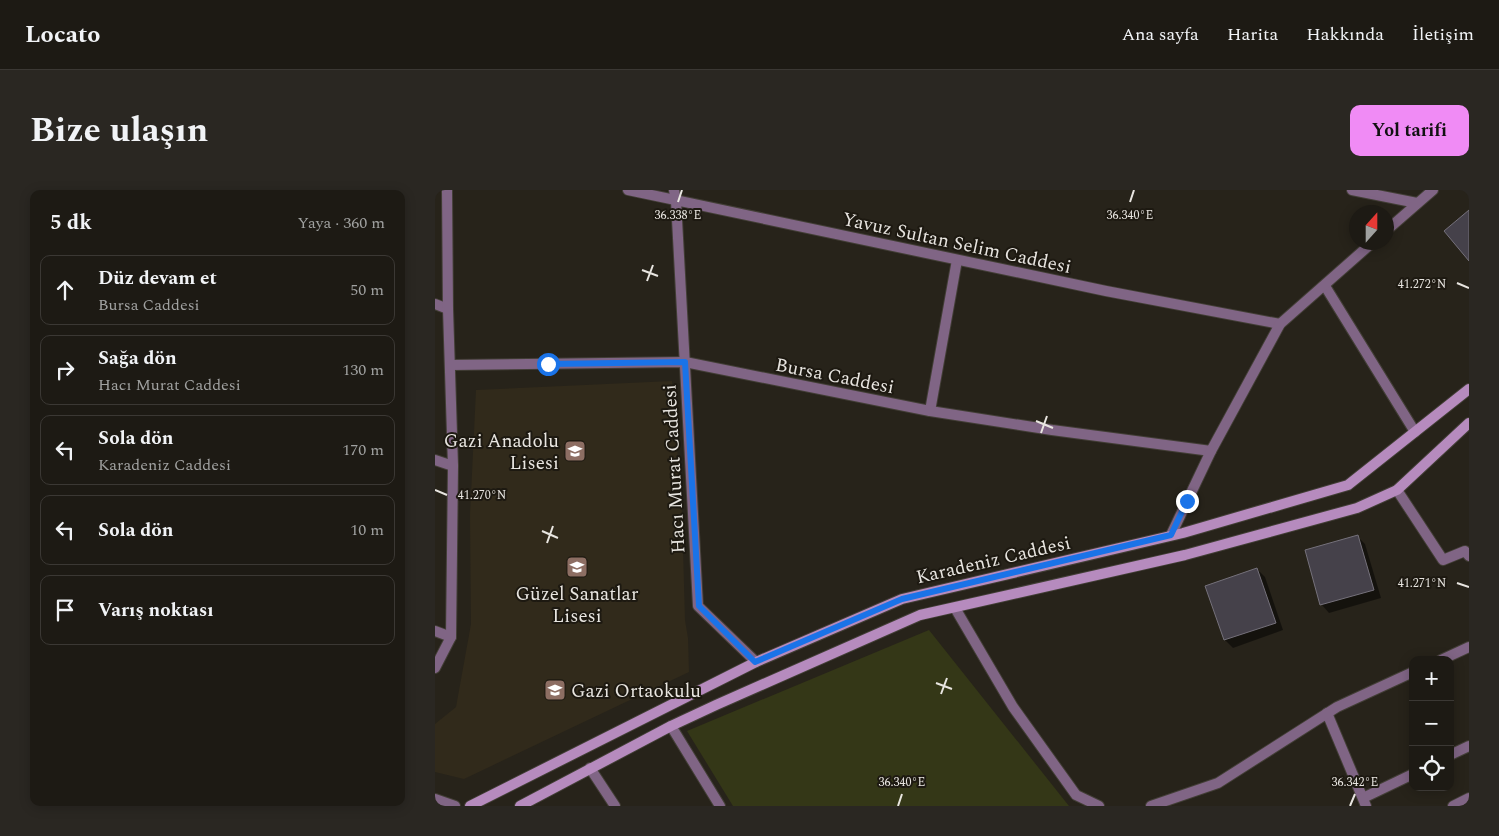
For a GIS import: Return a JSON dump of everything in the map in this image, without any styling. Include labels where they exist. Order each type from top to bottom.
[{"type":"main road","name":"Karadeniz Caddesi","points":[[470,806],[755,662],[902,599],[1171,535],[1348,485],[1469,389]]},
{"type":"main road","name":"Karadeniz Caddesi","points":[[520,806],[671,726],[920,615],[1185,555],[1357,508],[1397,490],[1469,423]]},
{"type":"street","points":[[435,668],[451,637],[453,466],[447,190]]},
{"type":"street","name":"Yavuz Sultan Selim Caddesi","points":[[628,190],[1106,291],[1281,324]]},
{"type":"street","name":"Hacı Murat Caddesi","points":[[674,190],[699,606],[755,662]]},
{"type":"street","points":[[1352,190],[1417,203]]},
{"type":"street","points":[[1394,224],[1433,190]]},
{"type":"street","points":[[1171,535],[1211,450],[1281,324],[1364,250]]},
{"type":"street","points":[[930,411],[957,260]]},
{"type":"street","points":[[1325,286],[1415,432]]},
{"type":"street","points":[[435,304],[449,309]]},
{"type":"street","name":"Bursa Caddesi","points":[[451,365],[685,362],[930,411],[1052,430],[1211,450]]},
{"type":"street","points":[[435,460],[453,466]]},
{"type":"street","points":[[1397,490],[1443,560],[1465,551],[1469,556]]},
{"type":"street","points":[[955,608],[1013,707],[1076,795],[1099,806]]},
{"type":"street","points":[[435,631],[451,637]]},
{"type":"street","points":[[1450,656],[1469,647]]},
{"type":"street","points":[[1151,806],[1217,783],[1337,707],[1409,674]]},
{"type":"street","points":[[1327,713],[1364,802],[1409,776]]},
{"type":"street","points":[[671,726],[721,806]]},
{"type":"street","points":[[1454,754],[1469,746]]},
{"type":"street","points":[[590,768],[615,806]]},
{"type":"street","points":[[1453,806],[1469,798]]},
{"type":"street","points":[[435,799],[455,806]]},
{"type":"shaded area","points":[[672,381],[682,512],[685,620],[688,638],[689,672],[464,779],[435,772],[435,724],[456,707],[471,624],[470,515],[476,390]]},
{"type":"green space","points":[[929,630],[1069,806],[733,806],[687,731]]},
{"type":"building","points":[[1469,210],[1469,261],[1444,231]]},
{"type":"building","points":[[1358,535],[1374,590],[1320,605],[1305,550]]},
{"type":"building","points":[[1257,568],[1276,623],[1224,640],[1205,586]]},
{"type":"place","name":"Gazi Anadolu Lisesi","points":[[575,451]]},
{"type":"place","name":"Güzel Sanatlar Lisesi","points":[[577,567]]},
{"type":"place","name":"Gazi Ortaokulu","points":[[555,690]]},
{"type":"route","points":[[548,364],[685,362],[699,606],[755,662],[902,599],[1171,535],[1187,501]]}]
